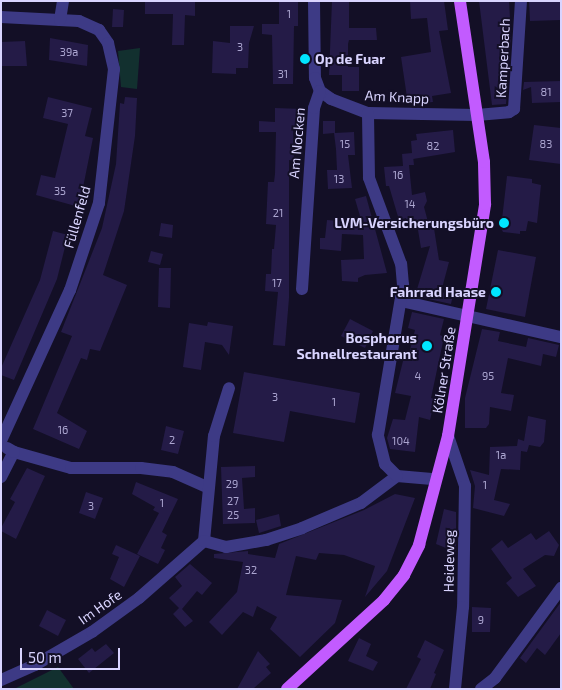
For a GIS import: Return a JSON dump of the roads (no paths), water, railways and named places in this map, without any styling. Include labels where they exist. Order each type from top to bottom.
[{"type":"main road","name":"Kölner Straße","points":[[287,689],[384,600],[404,575],[419,545],[435,479],[448,436],[485,204],[477,116],[460,1]]},
{"type":"street","points":[[60,20],[63,1]]},
{"type":"street","name":"Am Nocken","points":[[302,289],[314,108],[320,91],[315,78],[314,1]]},
{"type":"street","name":"Kamperbach","points":[[477,116],[509,112],[514,109],[521,1]]},
{"type":"street","name":"Füllenfeld","points":[[1,17],[78,21],[99,30],[108,43],[114,69],[109,132],[99,203],[70,290],[1,442],[14,452],[71,468],[141,468],[173,472],[207,487]]},
{"type":"street","name":"Am Knapp","points":[[320,91],[343,106],[368,113],[477,116]]},
{"type":"street","points":[[368,113],[369,178],[401,264],[401,300],[380,414],[378,435],[385,464],[397,476],[435,479]]},
{"type":"street","points":[[401,300],[561,336]]},
{"type":"street","points":[[228,388],[214,436],[207,487],[204,541],[226,547],[275,537],[361,503],[397,476]]},
{"type":"street","name":"Heideweg","points":[[448,436],[465,486],[463,606],[455,689]]},
{"type":"street","points":[[1,476],[14,452]]},
{"type":"street","name":"Im Hofe","points":[[1,680],[35,665],[92,632],[139,598],[204,541]]},
{"type":"street","points":[[481,689],[495,678],[561,588]]},
{"type":"place","name":"Op de Fuar","points":[[305,59]]},
{"type":"place","name":"LVM-Versicherungsbüro","points":[[504,223]]},
{"type":"place","name":"Fahrrad Haase","points":[[496,292]]},
{"type":"place","name":"Bosphorus Schnellrestaurant","points":[[427,346]]}]
